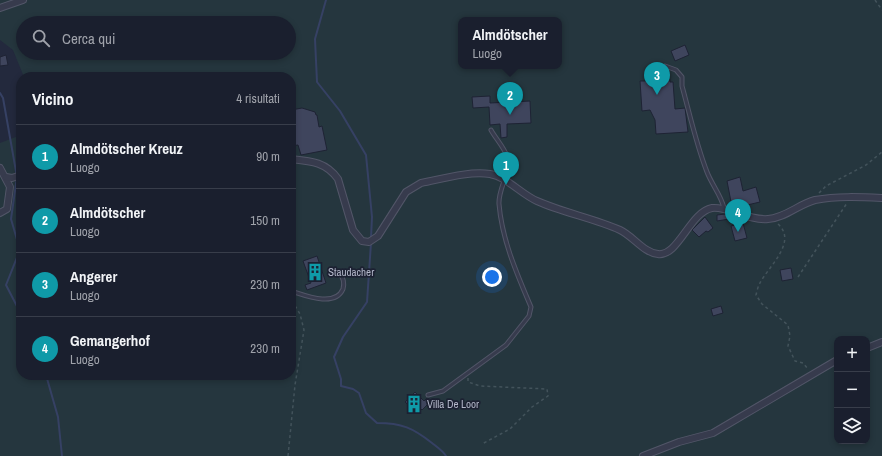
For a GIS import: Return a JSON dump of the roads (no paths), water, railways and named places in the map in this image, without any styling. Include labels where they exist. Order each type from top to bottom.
[{"type":"street","points":[[0,8],[23,0]]},
{"type":"street","points":[[296,160],[328,167],[334,173],[338,179],[353,230],[362,241],[369,242],[375,238],[406,192],[421,183],[477,173],[491,174],[504,179],[536,200],[621,230],[648,250],[658,255],[667,252],[674,246],[701,214],[711,208],[748,217],[769,219],[815,200],[853,197],[882,198]]},
{"type":"street","points":[[0,168],[9,177],[10,187],[7,209],[0,213]]},
{"type":"street","points":[[9,177],[16,176]]},
{"type":"street","points":[[870,347],[882,342]]},
{"type":"street","points":[[643,456],[679,442],[713,433],[834,362]]},
{"type":"lane","points":[[665,66],[676,70],[682,77],[682,86],[706,172],[713,188],[722,199],[724,210]]},
{"type":"lane","points":[[428,395],[443,392],[452,383],[468,374],[506,345],[529,316],[531,307],[510,255],[499,202],[506,175],[508,158],[503,146],[496,139],[491,130]]},
{"type":"lane","points":[[296,292],[317,298],[331,298],[340,294],[343,288],[344,278],[339,272]]},
{"type":"waterway","points":[[326,0],[315,39],[317,82],[340,111],[366,155],[372,217],[371,238]]},
{"type":"waterway","points":[[0,93],[3,98],[16,171]]},
{"type":"waterway","points":[[16,184],[11,219],[16,236]]},
{"type":"waterway","points":[[371,243],[367,302],[343,337],[334,357],[341,379],[341,386],[353,389],[359,393],[366,413],[377,423],[407,427],[436,446],[446,456]]},
{"type":"waterway","points":[[16,260],[6,285],[16,304]]},
{"type":"waterway","points":[[47,380],[58,417],[62,456]]},
{"type":"place","name":"Angerer","points":[[657,95]]},
{"type":"place","name":"Almdötscher","points":[[510,115]]},
{"type":"place","name":"Almdötscher Kreuz","points":[[506,185]]},
{"type":"place","name":"Gemangerhof","points":[[738,232]]},
{"type":"place","name":"Staudacher","points":[[315,272]]},
{"type":"place","name":"Villa De Loor","points":[[414,404]]}]
